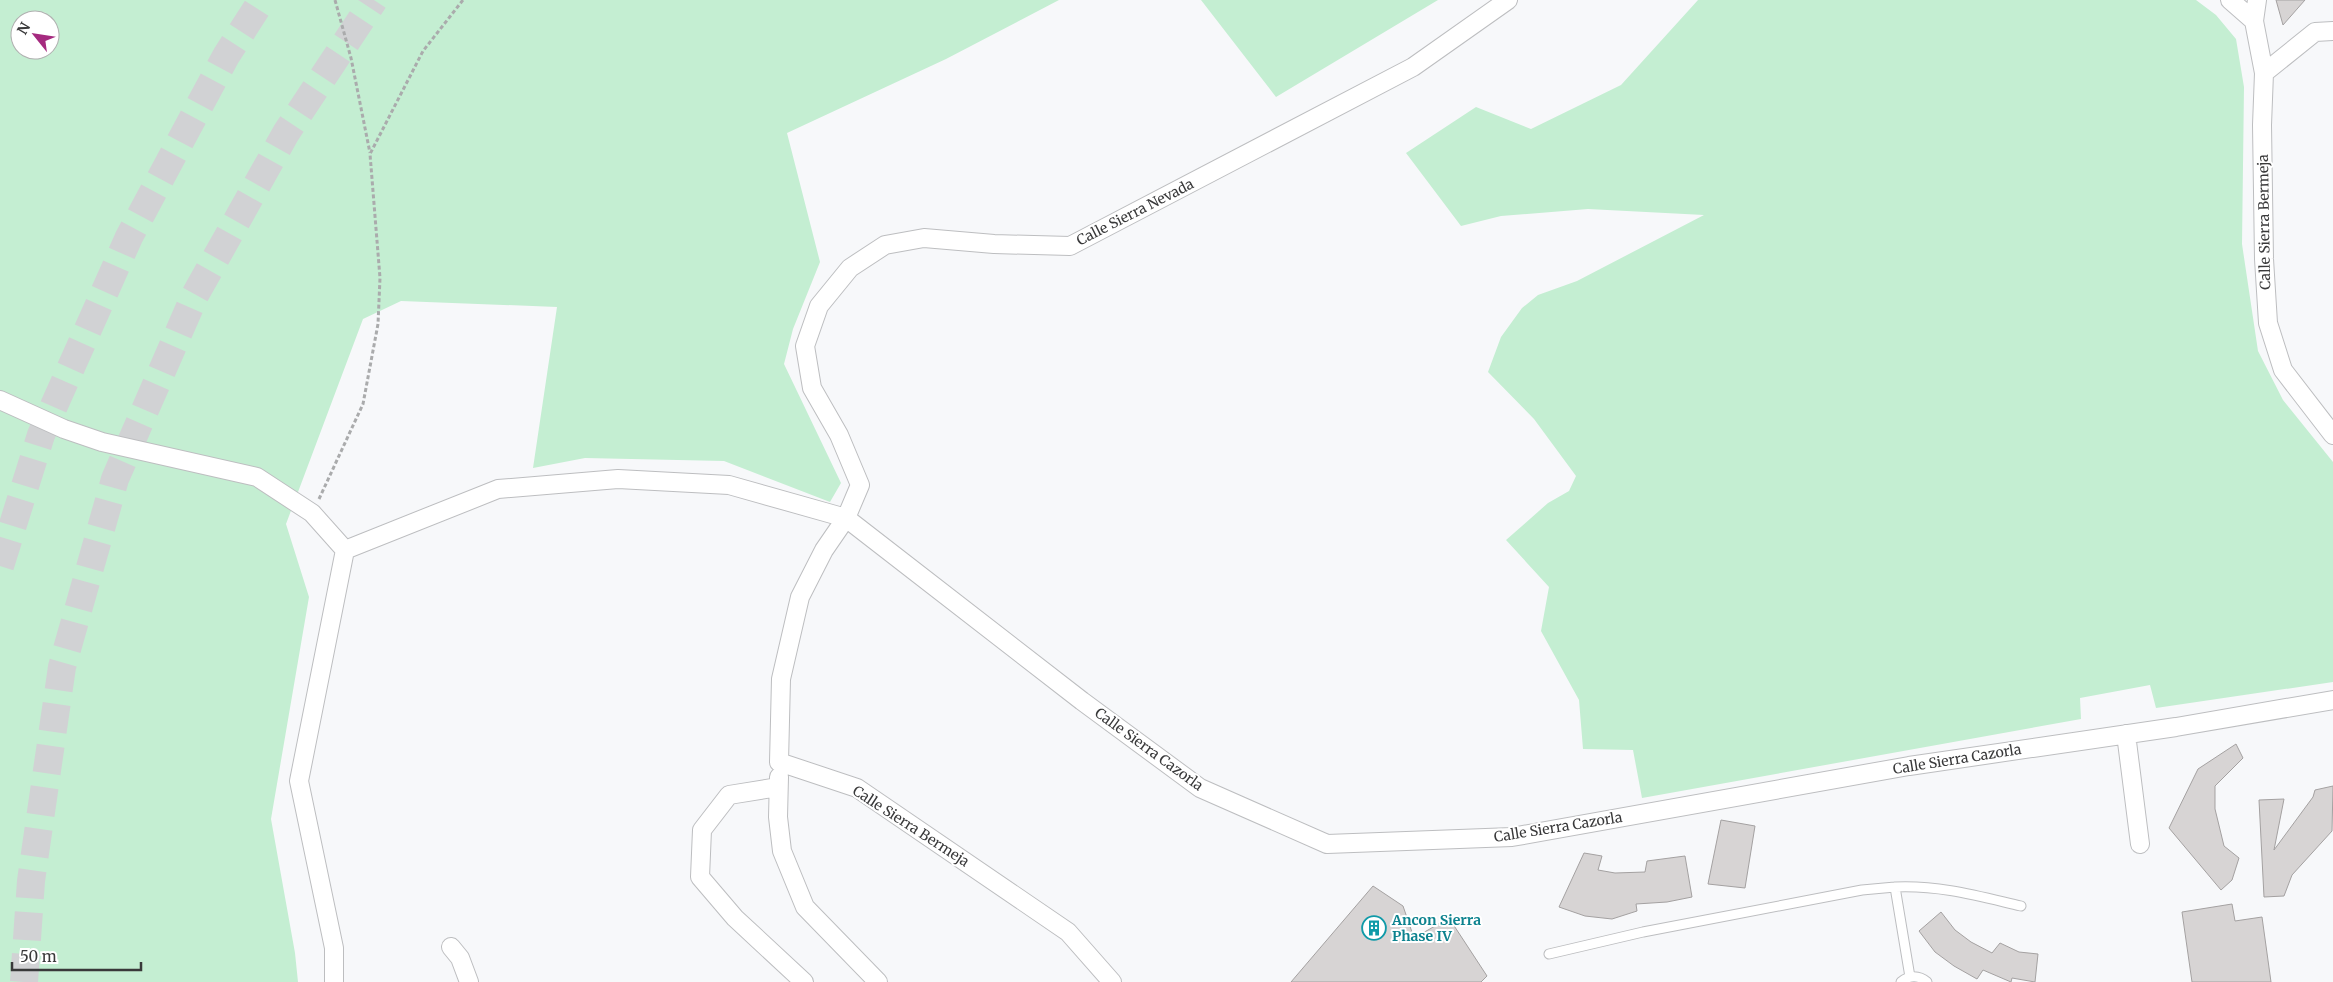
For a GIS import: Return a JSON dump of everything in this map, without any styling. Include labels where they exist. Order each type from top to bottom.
[{"type":"street","name":"Calle Sierra Nevada","points":[[846,518],[860,485],[839,434],[812,388],[805,346],[819,306],[850,268],[885,245],[924,238],[994,244],[1070,246],[1413,68],[1508,0]]},
{"type":"street","points":[[2230,0],[2254,21]]},
{"type":"street","name":"Calle Sierra Bermeja","points":[[2257,0],[2254,21],[2264,74],[2262,125],[2264,259],[2268,323],[2283,370],[2333,435]]},
{"type":"street","points":[[2264,74],[2315,32],[2333,31]]},
{"type":"street","points":[[0,400],[64,429],[102,442],[257,478],[312,513],[345,550]]},
{"type":"street","points":[[345,550],[498,490],[618,479],[729,485],[846,518],[824,550],[800,597],[781,679],[778,817],[782,851],[805,907],[878,982]]},
{"type":"street","name":"Calle Sierra Cazorla","points":[[846,518],[1074,695],[1200,788],[1327,844],[1512,837],[1908,766],[2126,734],[2333,700]]},
{"type":"street","points":[[334,982],[334,948],[299,781],[345,550]]},
{"type":"street","points":[[2126,734],[2140,844]]},
{"type":"street","name":"Calle Sierra Bermeja","points":[[779,762],[857,788],[1068,932],[1112,982]]},
{"type":"street","points":[[778,787],[729,795],[702,830],[700,877],[735,918],[804,982]]},
{"type":"street","points":[[451,947],[460,958],[469,982]]},
{"type":"lane","points":[[1549,954],[1643,932],[1862,890],[1923,886],[1948,888],[2021,906]]},
{"type":"lane","points":[[1896,887],[1910,977]]},
{"type":"lane","points":[[1901,982],[1910,977],[1916,977],[1927,982]]},
{"type":"path","points":[[312,513],[363,404],[378,324],[380,278],[370,154],[351,58],[335,0]]},
{"type":"path","points":[[370,154],[423,51],[463,0]]},
{"type":"green space","points":[[0,0],[1059,0],[946,59],[787,133],[820,262],[793,329],[784,364],[841,483],[830,502],[724,461],[585,458],[533,468],[557,307],[401,301],[363,319],[286,524],[309,597],[271,819],[295,953],[298,982],[0,982]]},
{"type":"green space","points":[[1201,0],[1438,0],[1276,97]]},
{"type":"green space","points":[[1698,0],[2196,0],[2216,15],[2236,39],[2244,87],[2242,244],[2258,351],[2283,400],[2333,462],[2333,682],[2156,708],[2150,685],[2080,698],[2081,719],[1642,798],[1633,750],[1583,749],[1579,700],[1541,631],[1549,587],[1506,540],[1548,503],[1569,491],[1576,476],[1534,419],[1488,372],[1501,337],[1522,308],[1538,295],[1577,281],[1704,215],[1588,209],[1501,216],[1461,226],[1406,153],[1476,107],[1531,129],[1621,85]]},
{"type":"building","points":[[2276,0],[2305,0],[2283,25]]},
{"type":"building","points":[[2236,744],[2243,758],[2215,786],[2215,809],[2224,846],[2239,858],[2232,880],[2221,890],[2169,828],[2198,769]]},
{"type":"building","points":[[2333,786],[2332,831],[2292,875],[2284,896],[2264,897],[2259,800],[2284,799],[2274,850],[2313,797],[2315,790]]},
{"type":"building","points":[[1721,820],[1755,826],[1745,888],[1708,884]]},
{"type":"building","points":[[1584,853],[1602,856],[1598,870],[1615,873],[1645,872],[1647,861],[1685,856],[1692,897],[1667,902],[1636,904],[1637,911],[1612,919],[1585,916],[1559,907]]},
{"type":"building","name":"Ancon Sierra Phase IV","points":[[1373,886],[1403,906],[1414,938],[1449,918],[1487,976],[1481,982],[1291,982]]},
{"type":"building","points":[[2232,904],[2235,921],[2262,917],[2271,982],[2192,982],[2182,912]]},
{"type":"building","points":[[1941,912],[1955,930],[1971,942],[1992,953],[2000,943],[2019,952],[2038,954],[2035,982],[2012,978],[2011,982],[1983,970],[1977,979],[1954,966],[1935,952],[1919,931]]},
{"type":"tunnel","points":[[0,566],[41,435],[129,237],[226,56],[262,0]]},
{"type":"tunnel","points":[[24,982],[31,881],[62,667],[115,479],[195,295],[286,133],[374,0]]},
{"type":"place","name":"Ancon Sierra Phase IV","points":[[1374,928]]}]
